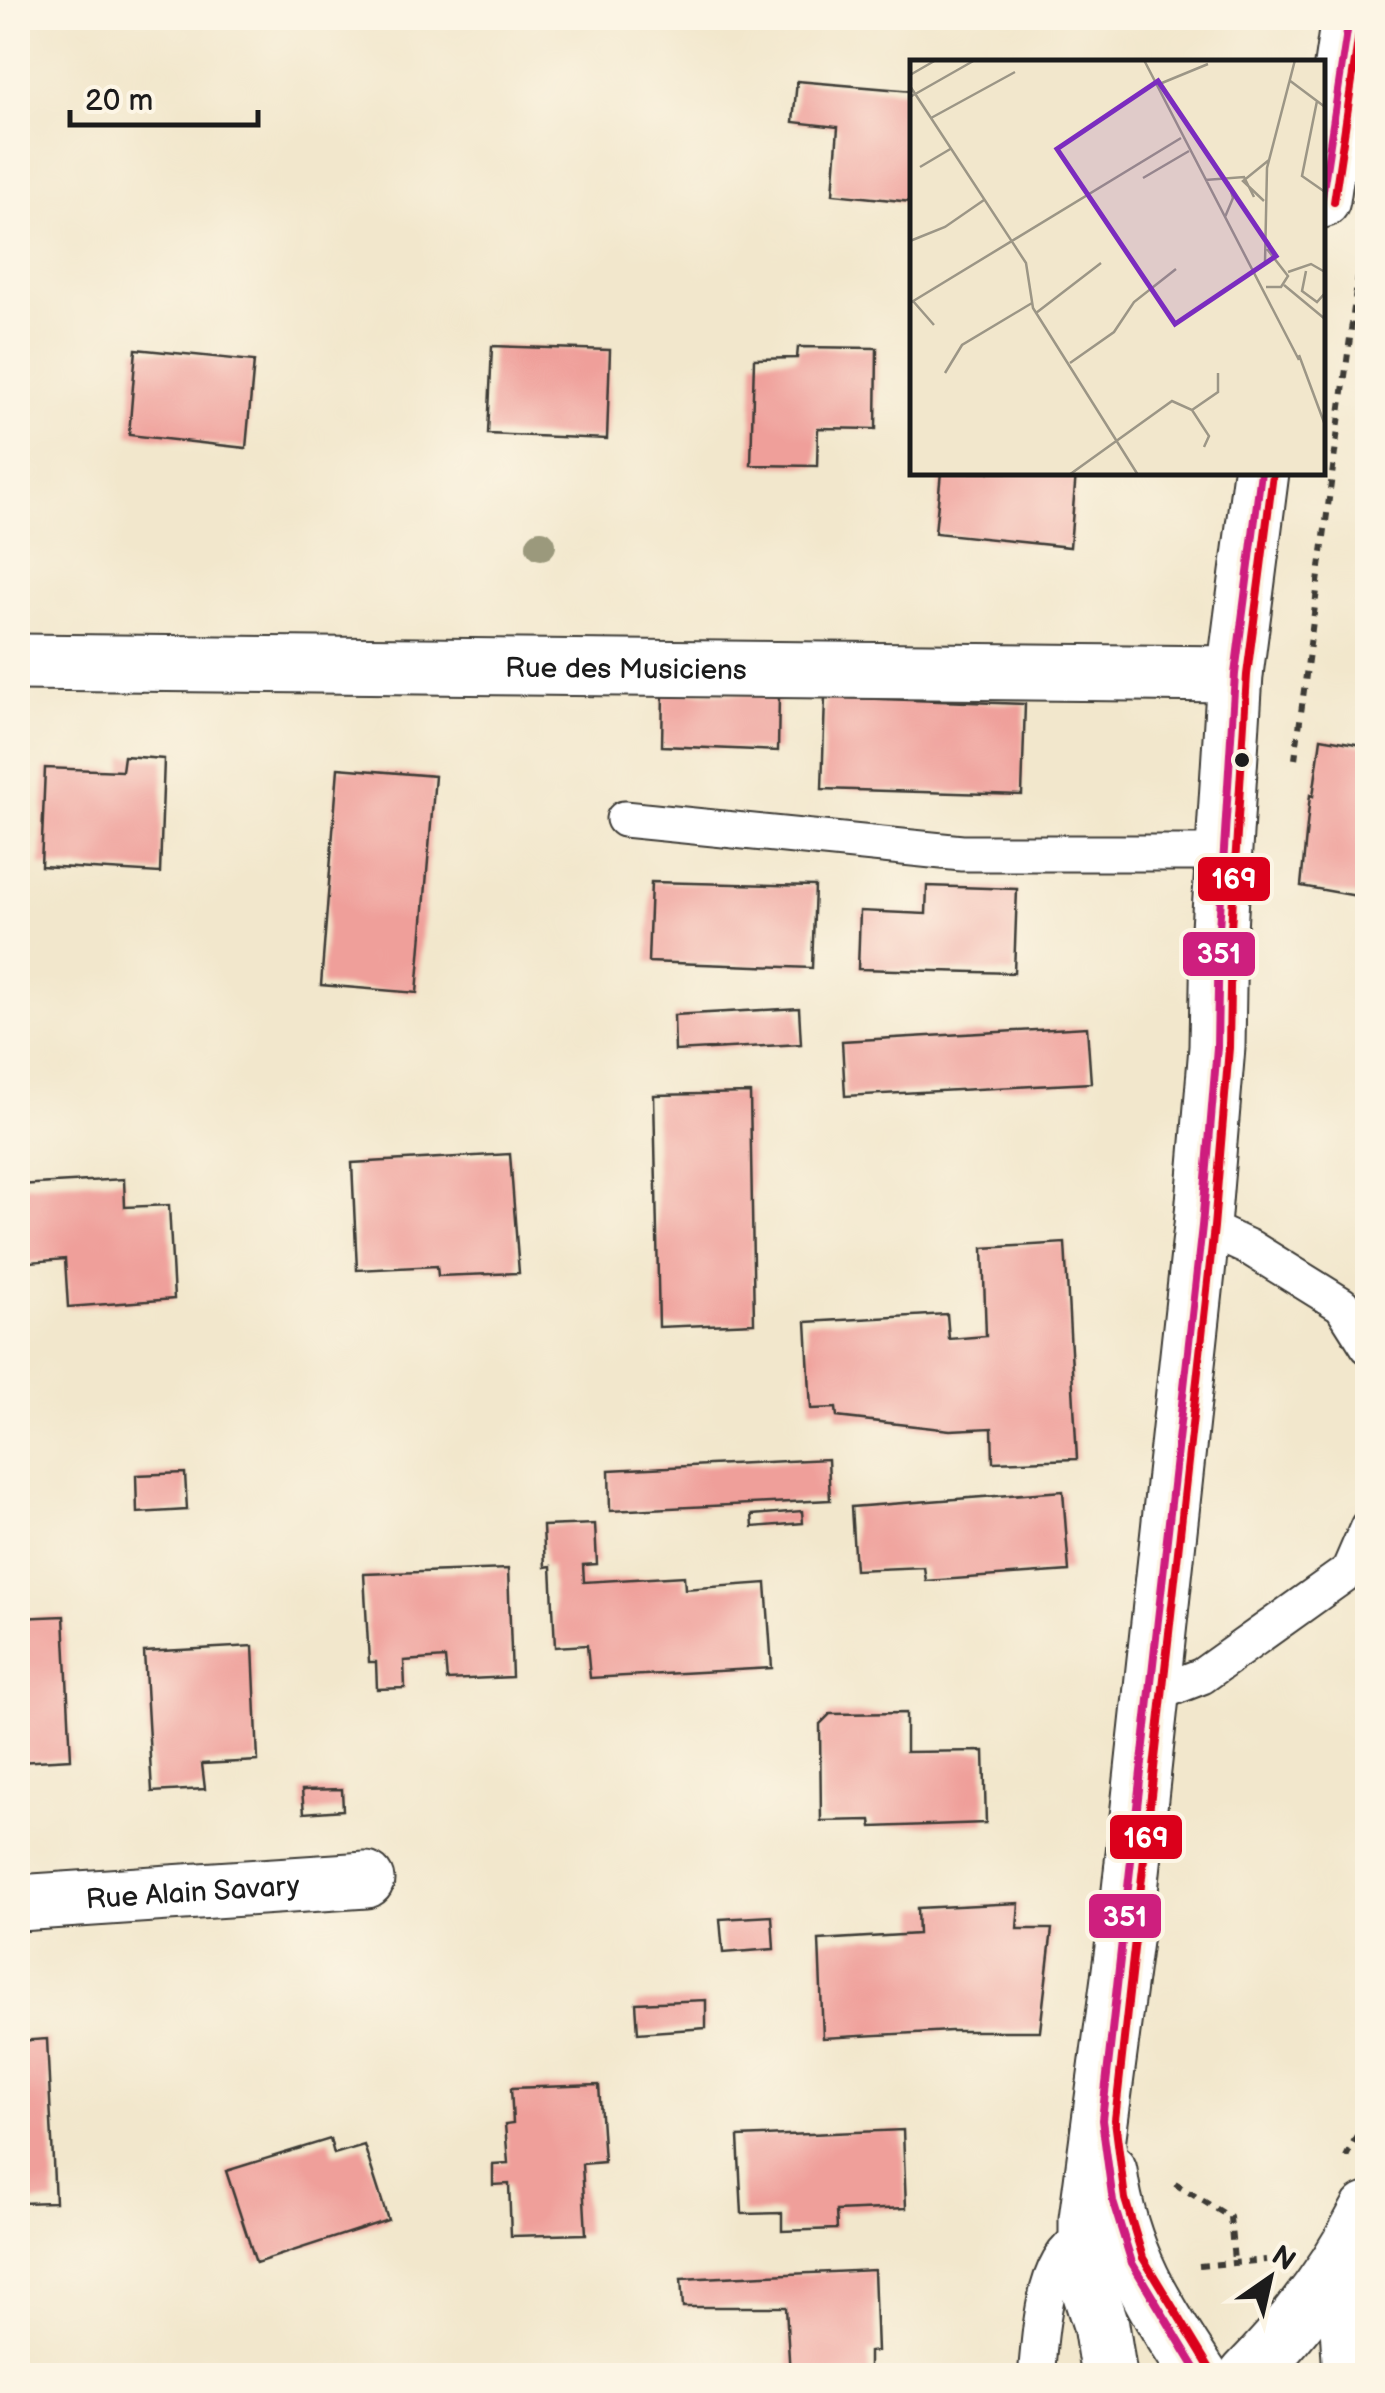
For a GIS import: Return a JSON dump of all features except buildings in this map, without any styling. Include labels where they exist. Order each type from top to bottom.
[{"type":"main road","points":[[1325,184],[1355,26]]},
{"type":"main road","points":[[1109,2376],[1101,2325],[1088,2282],[1106,2236],[1113,2202],[1102,2120],[1202,1226],[1217,1047],[1236,674],[1261,475]]},
{"type":"main road","name":"Rue des Musiciens","points":[[18,662],[1236,674]]},
{"type":"main road","name":"Rue Alain Savary","points":[[18,1903],[366,1880]]},
{"type":"main road","points":[[1247,2376],[1272,2350],[1356,2234]]},
{"type":"main road","points":[[1351,2376],[1356,2234]]},
{"type":"main road","points":[[1106,2236],[1132,2262],[1200,2376]]},
{"type":"lane","points":[[624,818],[962,853],[1224,853]]},
{"type":"lane","points":[[1202,1226],[1252,1250],[1342,1304],[1368,1346]]},
{"type":"lane","points":[[1150,1696],[1202,1676],[1349,1571],[1368,1527]]},
{"type":"lane","points":[[1036,2376],[1048,2287],[1060,2256],[1106,2236]]},
{"type":"path","points":[[1192,2267],[1234,2261],[1278,2262]]},
{"type":"transit line","name":"351","points":[[1325,177],[1349,18]]},
{"type":"transit line","name":"169","points":[[1334,202],[1361,20]]},
{"type":"transit line","name":"351","points":[[1200,2376],[1132,2263],[1113,2202],[1102,2120],[1202,1226],[1217,1047],[1219,929],[1235,674],[1261,475]]},
{"type":"transit line","name":"169","points":[[1211,2370],[1143,2258],[1125,2199],[1115,2120],[1214,1227],[1229,1048],[1231,929],[1247,675],[1273,475]]}]
